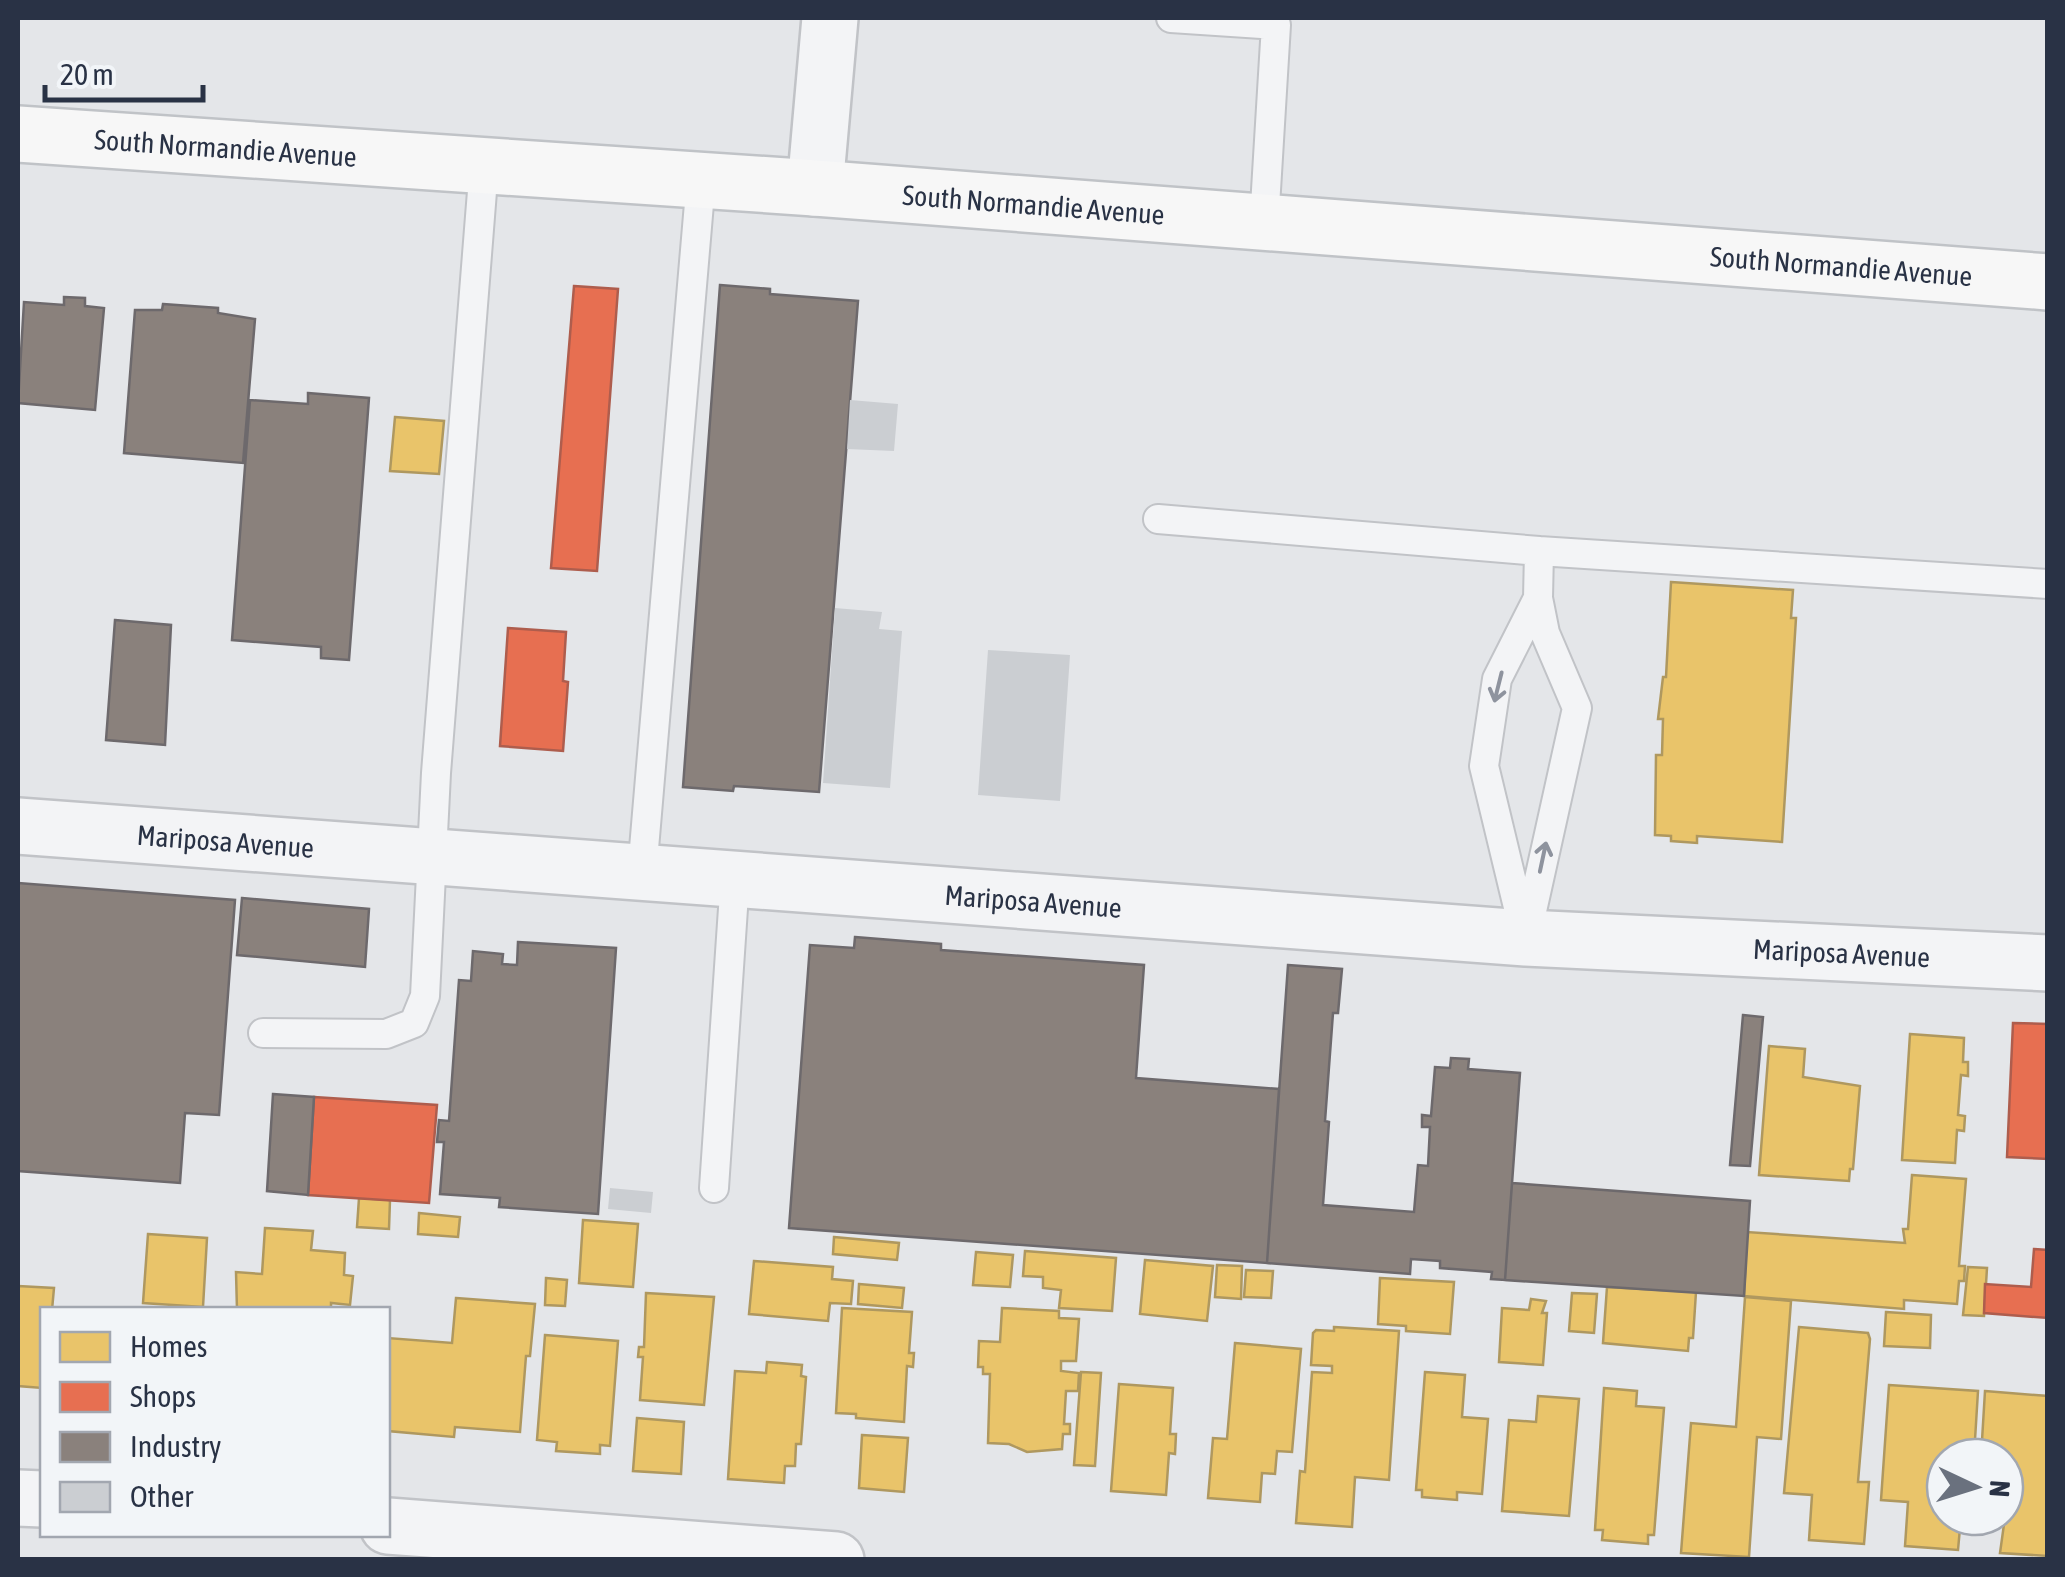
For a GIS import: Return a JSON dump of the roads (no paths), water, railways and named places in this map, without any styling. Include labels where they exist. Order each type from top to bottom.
[{"type":"main road","name":"South Normandie Avenue","points":[[18,134],[815,188],[2048,282]]},
{"type":"street","points":[[815,188],[830,18]]},
{"type":"street","name":"Mariposa Avenue","points":[[18,826],[1526,938],[2048,963]]},
{"type":"street","points":[[390,1526],[836,1560]]},
{"type":"lane","points":[[1172,18],[1276,25],[1264,223]]},
{"type":"lane","points":[[263,1033],[386,1034],[414,1022],[424,996],[430,856],[484,166]]},
{"type":"lane","points":[[642,872],[701,180]]},
{"type":"lane","points":[[1158,518],[1539,551],[2048,584]]},
{"type":"lane","points":[[1526,938],[1577,708],[1545,633],[1538,598],[1539,551]]},
{"type":"lane","points":[[1526,938],[1484,766],[1498,679],[1538,598]]},
{"type":"lane","points":[[714,1188],[735,879]]}]
